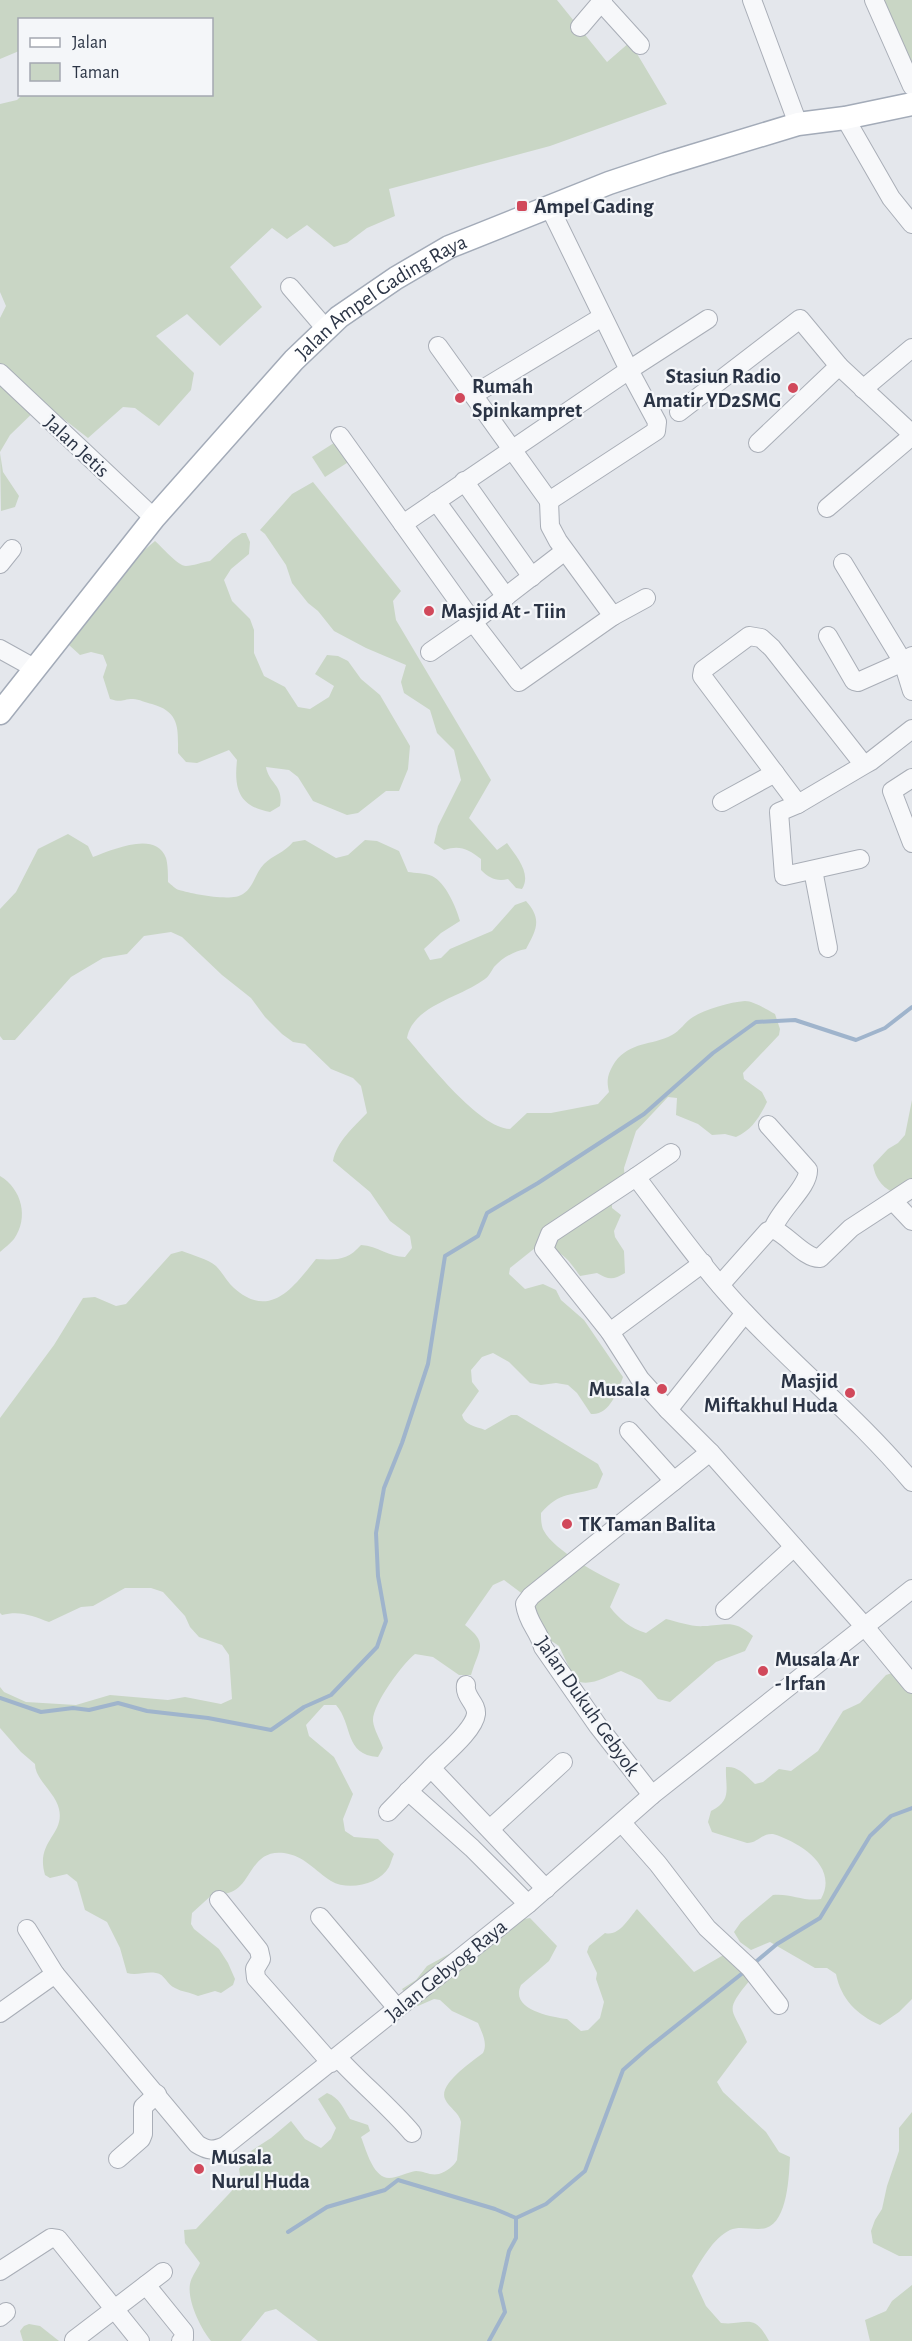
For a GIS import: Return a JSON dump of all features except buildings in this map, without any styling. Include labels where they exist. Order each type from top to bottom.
[{"type":"main road","name":"Jalan Ampel Gading Raya","points":[[0,713],[154,519],[294,360],[339,317],[396,278],[449,247],[609,183],[798,124],[845,118],[912,104]]},
{"type":"street","points":[[752,0],[798,124]]},
{"type":"street","points":[[874,0],[912,86]]},
{"type":"street","points":[[580,27],[602,1],[640,45]]},
{"type":"street","points":[[845,118],[891,198],[912,224]]},
{"type":"street","points":[[549,501],[656,431],[657,422],[602,317],[550,208]]},
{"type":"street","points":[[290,287],[326,329]]},
{"type":"street","points":[[473,395],[602,317]]},
{"type":"street","points":[[403,524],[708,319]]},
{"type":"street","points":[[679,412],[800,319],[840,366],[912,435],[827,508]]},
{"type":"street","points":[[438,346],[549,501],[550,526],[558,542],[613,616]]},
{"type":"street","points":[[863,389],[912,348]]},
{"type":"street","points":[[758,443],[840,366]]},
{"type":"street","name":"Jalan Jetis","points":[[0,373],[154,519]]},
{"type":"street","points":[[340,436],[473,622],[519,682],[613,616],[646,598]]},
{"type":"street","points":[[464,481],[532,577]]},
{"type":"street","points":[[436,501],[506,597]]},
{"type":"street","points":[[430,652],[561,554]]},
{"type":"street","points":[[843,563],[908,659],[912,691]]},
{"type":"street","points":[[798,804],[702,676],[703,670],[749,636],[761,638],[772,648],[864,765]]},
{"type":"street","points":[[828,636],[855,681],[858,682],[908,659]]},
{"type":"street","points":[[0,650],[36,669]]},
{"type":"street","points":[[860,859],[784,876],[779,812],[798,804],[864,765],[912,729]]},
{"type":"street","points":[[722,802],[775,773]]},
{"type":"street","points":[[912,778],[892,791],[908,819],[912,843]]},
{"type":"street","points":[[813,870],[828,948]]},
{"type":"street","points":[[768,1125],[808,1170],[807,1178],[776,1219],[773,1229]]},
{"type":"street","points":[[671,1153],[550,1234],[544,1249],[610,1332],[640,1379],[710,1452],[912,1683]]},
{"type":"street","points":[[636,1177],[745,1314],[842,1406],[912,1482]]},
{"type":"street","points":[[720,1285],[768,1231],[773,1229],[780,1232],[811,1257],[820,1258],[851,1228],[894,1202],[912,1188]]},
{"type":"street","points":[[894,1202],[912,1221]]},
{"type":"street","points":[[610,1332],[703,1263]]},
{"type":"street","points":[[668,1410],[745,1314]]},
{"type":"street","points":[[629,1431],[674,1481]]},
{"type":"street","name":"Jalan Dukuh Gebyok","points":[[652,1795],[598,1726],[543,1647],[528,1619],[525,1604],[531,1596],[710,1452]]},
{"type":"street","points":[[725,1610],[794,1546]]},
{"type":"street","name":"Jalan Gebyog Raya","points":[[27,1929],[55,1974],[197,2144],[206,2150],[214,2151],[225,2146],[335,2060],[546,1889],[652,1795],[912,1588]]},
{"type":"street","points":[[388,1812],[408,1791],[434,1772],[473,1722],[476,1714],[475,1707],[466,1693],[465,1684]]},
{"type":"street","points":[[490,1829],[563,1762]]},
{"type":"street","points":[[434,1772],[546,1889]]},
{"type":"street","points":[[408,1791],[472,1848],[528,1904]]},
{"type":"street","points":[[622,1823],[658,1864],[707,1928],[749,1967],[779,2006]]},
{"type":"street","points":[[219,1900],[260,1950],[261,1959],[255,1969],[256,1978],[335,2060],[393,2110],[412,2133]]},
{"type":"street","points":[[320,1917],[397,2008]]},
{"type":"street","points":[[0,2013],[55,1974]]},
{"type":"street","points":[[118,2159],[141,2139],[144,2134],[143,2107],[157,2094]]},
{"type":"street","points":[[0,2271],[54,2238],[63,2243],[140,2341]]},
{"type":"street","points":[[71,2337],[116,2309],[163,2272]]},
{"type":"street","points":[[146,2285],[184,2332],[184,2338],[181,2341]]},
{"type":"green space","points":[[0,0],[557,0],[607,62],[630,42],[667,104],[550,146],[389,189],[395,216],[367,228],[347,243],[334,247],[307,225],[287,239],[272,228],[230,267],[262,307],[220,346],[187,314],[156,336],[194,373],[191,390],[159,426],[135,408],[123,407],[88,438],[43,403],[10,435],[0,452],[0,318],[6,306],[0,292],[0,104],[17,100],[21,96],[213,96],[213,18],[18,18],[18,51],[0,59]]},
{"type":"green space","points":[[874,0],[912,0],[912,81]]},
{"type":"green space","points":[[337,441],[350,461],[325,477],[312,457]]},
{"type":"green space","points":[[0,453],[3,472],[19,496],[15,507],[1,511]]},
{"type":"green space","points":[[313,482],[401,591],[393,601],[396,620],[491,780],[469,818],[497,850],[507,843],[524,871],[525,883],[522,889],[516,888],[508,879],[497,880],[487,875],[481,870],[481,859],[468,850],[455,848],[444,850],[434,843],[438,826],[461,780],[454,750],[437,733],[430,710],[404,693],[401,682],[406,665],[334,631],[292,583],[286,565],[260,530],[292,494]]},
{"type":"green space","points":[[242,533],[246,533],[250,542],[249,554],[231,569],[224,580],[232,601],[250,619],[254,630],[254,653],[264,676],[285,687],[298,707],[310,709],[329,697],[334,686],[315,674],[327,655],[338,656],[348,661],[361,679],[380,695],[410,746],[408,769],[399,791],[386,791],[358,813],[347,815],[313,801],[298,777],[289,770],[266,767],[280,793],[280,806],[270,812],[251,805],[240,794],[236,779],[237,760],[229,750],[197,763],[186,762],[178,753],[178,736],[173,716],[161,707],[138,700],[110,699],[103,677],[107,665],[103,655],[91,652],[80,655],[69,645],[142,552],[155,541],[179,563],[189,566],[210,561]]},
{"type":"green space","points":[[68,834],[88,846],[93,857],[133,844],[153,845],[161,850],[166,858],[168,882],[179,890],[212,897],[243,894],[250,888],[264,864],[293,842],[305,840],[336,858],[348,855],[365,840],[377,841],[399,851],[408,872],[426,874],[437,879],[453,902],[460,921],[441,933],[424,949],[430,960],[441,958],[450,949],[492,931],[515,905],[526,901],[534,913],[536,924],[526,949],[504,958],[482,981],[427,1010],[411,1027],[407,1038],[469,1106],[498,1126],[510,1129],[527,1113],[551,1113],[598,1104],[609,1092],[609,1073],[621,1055],[635,1047],[672,1035],[698,1014],[725,1004],[752,1002],[775,1014],[780,1029],[779,1035],[743,1073],[744,1079],[762,1092],[767,1102],[758,1118],[746,1131],[736,1137],[725,1134],[712,1135],[698,1124],[676,1115],[677,1098],[668,1097],[636,1131],[624,1168],[625,1184],[612,1202],[612,1208],[621,1215],[614,1231],[624,1251],[625,1273],[611,1278],[597,1273],[580,1276],[562,1255],[551,1250],[535,1248],[510,1268],[509,1274],[525,1289],[543,1284],[556,1290],[561,1300],[584,1320],[623,1377],[608,1407],[597,1414],[591,1414],[577,1393],[568,1385],[530,1383],[509,1362],[493,1353],[482,1357],[471,1370],[472,1382],[479,1391],[462,1415],[468,1423],[485,1430],[511,1415],[517,1415],[598,1464],[603,1474],[597,1488],[567,1495],[554,1501],[541,1513],[541,1522],[549,1538],[567,1554],[620,1584],[610,1607],[622,1620],[646,1633],[666,1619],[695,1626],[735,1625],[753,1636],[745,1651],[716,1662],[670,1702],[658,1699],[641,1680],[621,1671],[598,1680],[580,1682],[575,1680],[559,1646],[529,1626],[528,1598],[504,1580],[493,1585],[465,1625],[480,1642],[471,1675],[459,1675],[433,1657],[415,1654],[403,1666],[377,1705],[373,1721],[383,1748],[378,1757],[359,1751],[354,1745],[336,1705],[324,1705],[306,1725],[309,1736],[334,1757],[353,1794],[343,1819],[345,1831],[354,1837],[378,1839],[394,1854],[389,1867],[371,1882],[346,1886],[331,1881],[298,1857],[284,1853],[271,1854],[262,1858],[236,1889],[227,1893],[214,1893],[192,1913],[191,1924],[194,1929],[219,1949],[235,1979],[233,1985],[221,1993],[215,1991],[198,1996],[172,1987],[159,1974],[127,1973],[120,1948],[107,1922],[85,1910],[77,1882],[67,1874],[50,1878],[45,1875],[44,1854],[58,1826],[59,1809],[54,1797],[38,1776],[35,1764],[0,1728],[0,1687],[4,1692],[26,1702],[76,1705],[110,1695],[168,1700],[185,1697],[221,1704],[232,1699],[229,1655],[222,1645],[199,1637],[190,1627],[185,1616],[163,1592],[151,1588],[125,1588],[93,1606],[81,1607],[49,1622],[26,1614],[2,1615],[0,1613],[0,1418],[54,1345],[83,1298],[95,1297],[116,1306],[126,1304],[171,1254],[182,1251],[209,1261],[234,1288],[247,1297],[259,1301],[270,1301],[280,1296],[299,1280],[316,1259],[346,1257],[361,1245],[405,1257],[412,1248],[410,1236],[390,1221],[370,1192],[333,1161],[342,1141],[367,1113],[361,1086],[353,1078],[331,1069],[305,1044],[293,1042],[282,1034],[251,998],[222,975],[182,937],[171,932],[144,936],[127,954],[103,958],[71,977],[15,1040],[3,1040],[0,1036],[0,909],[16,892],[38,849]]},
{"type":"green space","points":[[912,1100],[912,1180],[892,1192],[879,1181],[873,1165],[905,1135]]},
{"type":"green space","points":[[0,1176],[14,1188],[22,1213],[19,1231],[0,1252]]},
{"type":"green space","points":[[892,1673],[912,1676],[912,1999],[899,2012],[880,2025],[851,2005],[838,1983],[836,1974],[827,1968],[815,1968],[770,1942],[751,1950],[740,1942],[734,1932],[741,1922],[773,1895],[821,1899],[825,1887],[825,1876],[821,1866],[805,1850],[784,1838],[773,1834],[747,1843],[712,1832],[708,1822],[711,1811],[718,1807],[725,1798],[726,1767],[739,1770],[755,1784],[763,1782],[779,1769],[791,1771],[818,1751],[843,1711],[860,1703],[886,1675]]},
{"type":"green space","points":[[637,1909],[694,1972],[727,1953],[750,1980],[733,2005],[734,2016],[747,2042],[717,2082],[723,2092],[766,2132],[779,2152],[790,2157],[786,2197],[779,2216],[773,2224],[762,2229],[730,2230],[718,2238],[692,2276],[706,2306],[721,2323],[753,2323],[769,2341],[318,2341],[276,2309],[265,2312],[241,2341],[211,2341],[199,2322],[191,2298],[191,2281],[200,2263],[185,2243],[184,2230],[196,2229],[241,2181],[239,2169],[251,2151],[291,2121],[305,2139],[321,2148],[331,2139],[336,2128],[318,2099],[327,2093],[331,2095],[341,2104],[350,2119],[368,2125],[370,2131],[361,2137],[372,2165],[384,2177],[395,2177],[416,2171],[439,2174],[450,2168],[457,2160],[461,2122],[445,2099],[444,2093],[451,2080],[483,2053],[484,2038],[478,2023],[452,2011],[440,2000],[434,1999],[418,2006],[412,2004],[402,1989],[416,1980],[427,1966],[530,1918],[557,1946],[549,1961],[521,1985],[519,1994],[521,2001],[534,2011],[567,2019],[581,2031],[588,2030],[600,2018],[604,2002],[596,1979],[597,1973],[587,1952],[589,1946],[605,1933],[619,1930]]},
{"type":"green space","points":[[912,2112],[912,2256],[899,2256],[873,2243],[871,2231],[882,2209],[899,2151],[899,2128]]},
{"type":"green space","points":[[912,2285],[912,2341],[870,2341],[865,2320],[886,2311],[892,2301]]},
{"type":"green space","points":[[29,2324],[40,2326],[59,2341],[23,2341],[20,2331]]},
{"type":"waterway","points":[[0,1698],[41,1712],[73,1708],[89,1710],[118,1703],[147,1711],[208,1718],[271,1730],[304,1707],[331,1695],[377,1647],[386,1621],[378,1576],[376,1533],[384,1488],[402,1443],[428,1364],[445,1256],[478,1236],[487,1213],[538,1183],[644,1114],[713,1053],[756,1022],[795,1020],[856,1040],[885,1028],[912,1007]]},
{"type":"waterway","points":[[752,1965],[777,1944],[820,1918],[870,1836],[891,1816],[912,1808]]},
{"type":"waterway","points":[[288,2232],[327,2207],[385,2190],[398,2180],[495,2209],[516,2218],[546,2204],[585,2171],[623,2070],[744,1972]]},
{"type":"waterway","points":[[489,2341],[505,2312],[500,2291],[509,2251],[516,2238],[516,2218]]},
{"type":"place","name":"Ampel Gading","points":[[522,206]]},
{"type":"place","name":"Stasiun Radio Amatir YD2SMG","points":[[793,388]]},
{"type":"place","name":"Rumah Spinkampret","points":[[460,398]]},
{"type":"place","name":"Masjid At - Tiin","points":[[429,611]]},
{"type":"place","name":"Musala","points":[[662,1389]]},
{"type":"place","name":"Masjid Miftakhul Huda","points":[[850,1393]]},
{"type":"place","name":"TK Taman Balita","points":[[567,1524]]},
{"type":"place","name":"Musala Ar - Irfan","points":[[763,1671]]},
{"type":"place","name":"Musala Nurul Huda","points":[[199,2169]]}]
